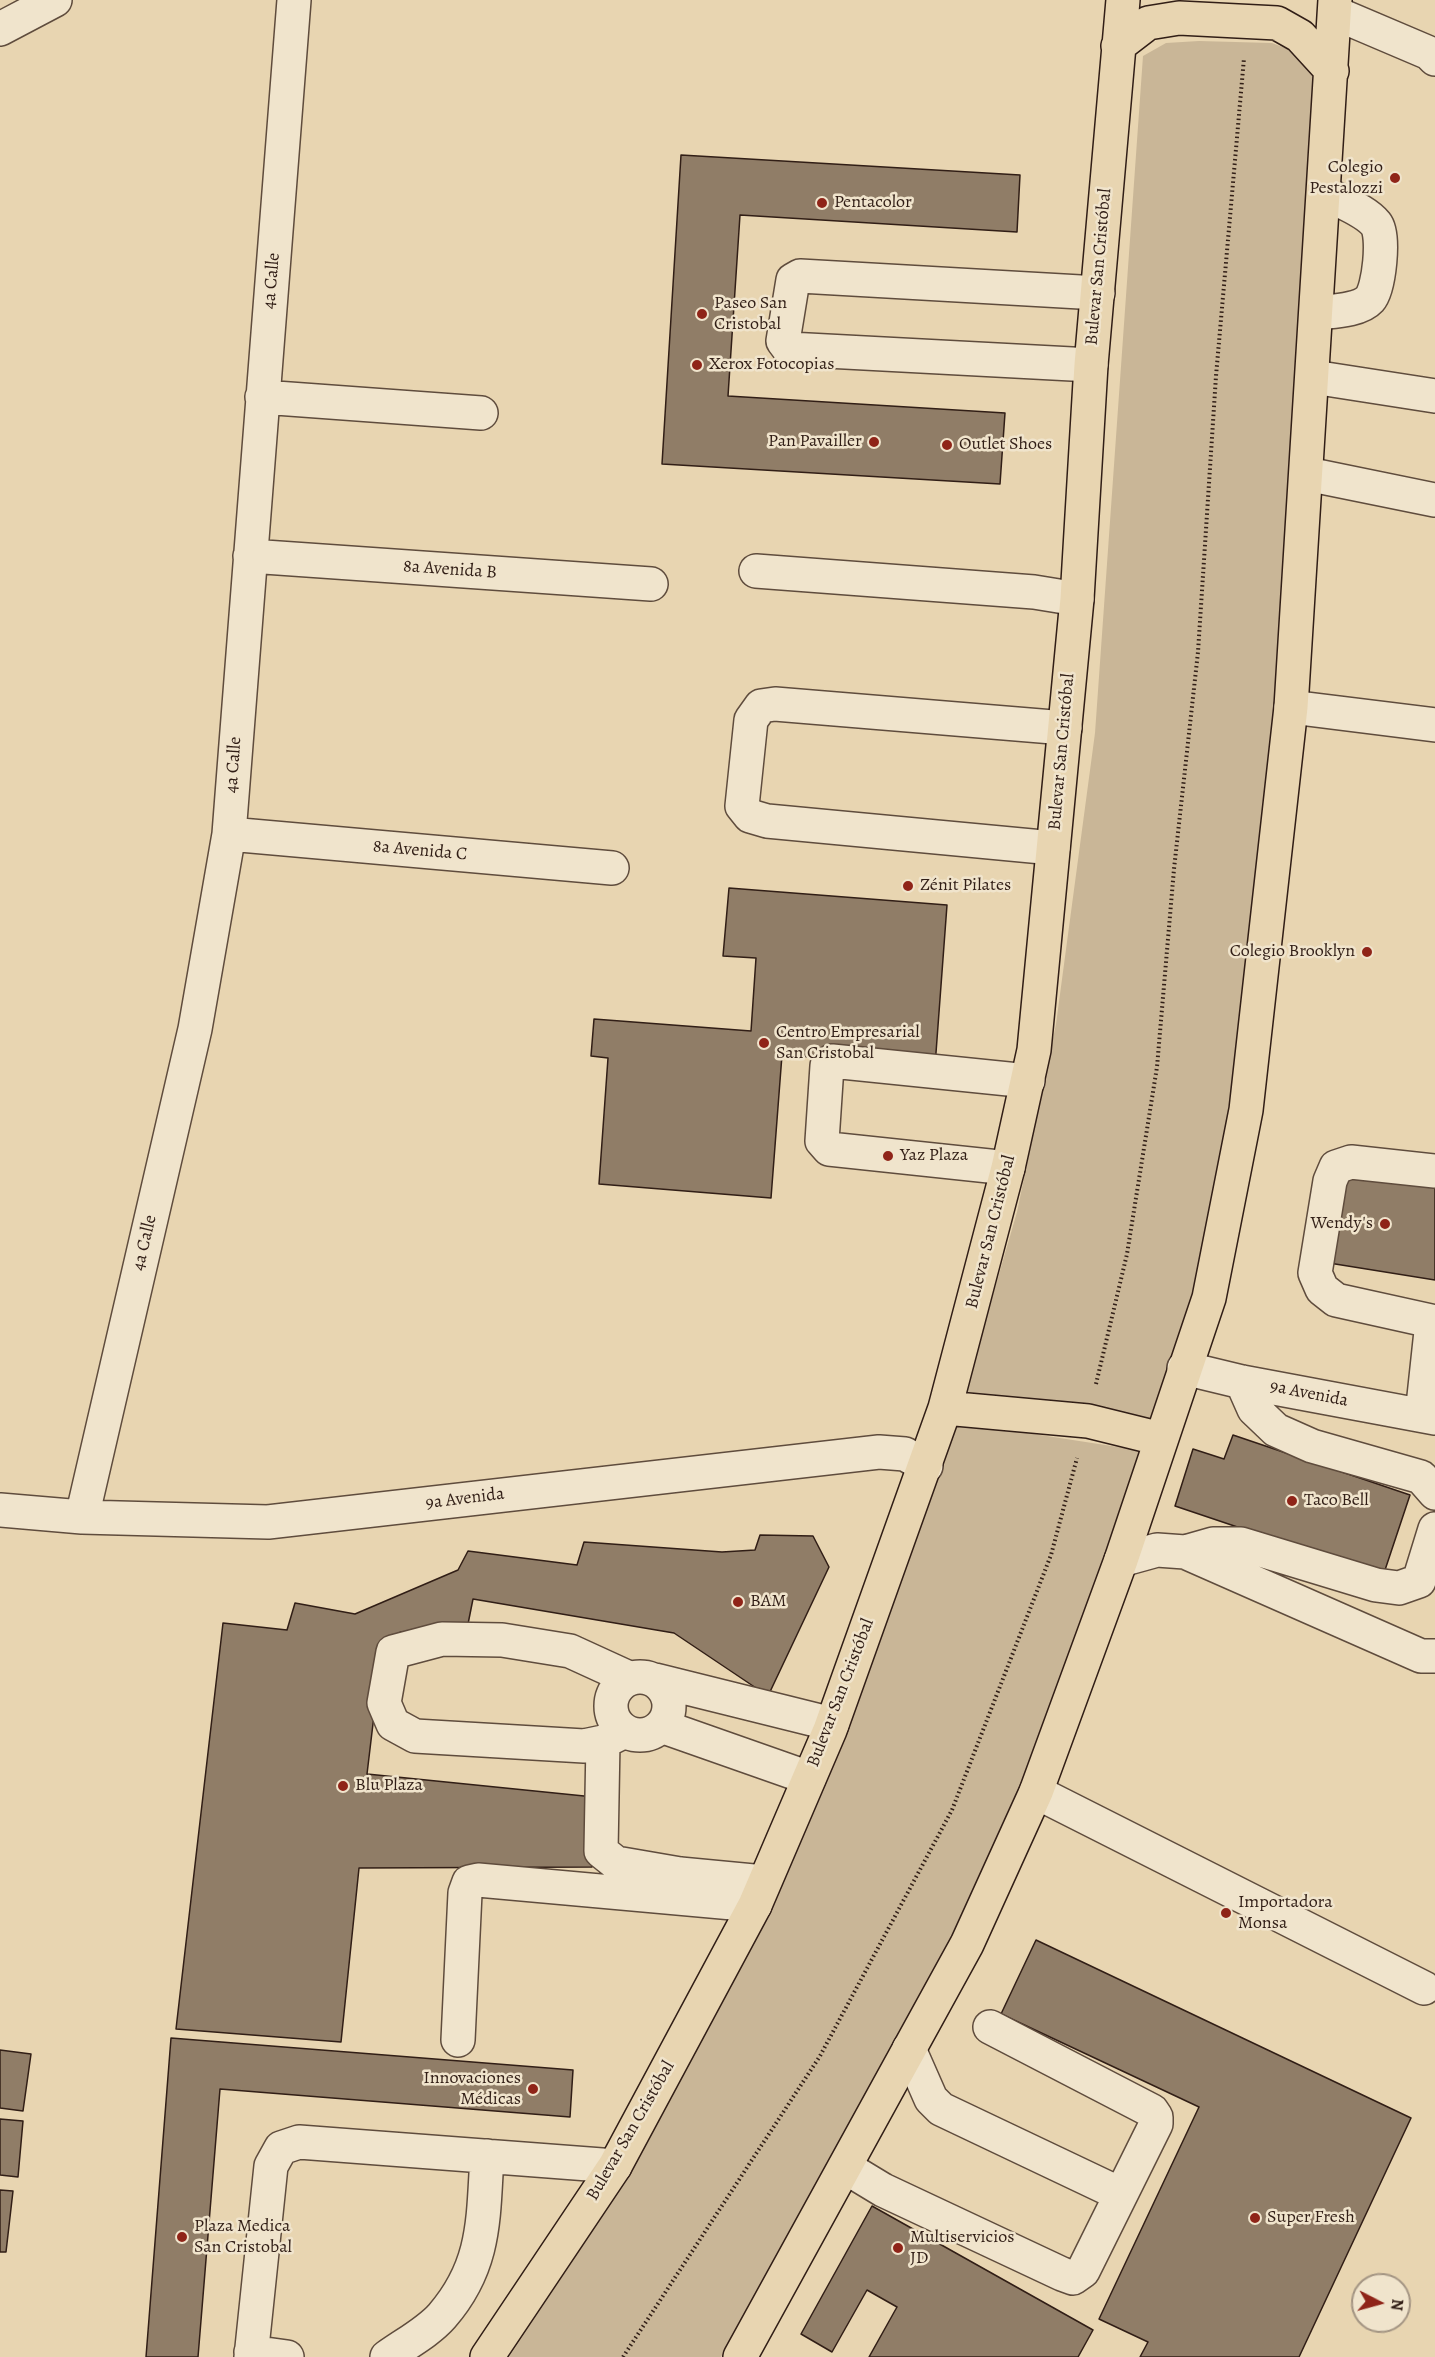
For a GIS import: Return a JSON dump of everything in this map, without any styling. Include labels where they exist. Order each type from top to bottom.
[{"type":"main road","name":"Bulevar San Cristóbal","points":[[487,2357],[615,2166],[759,1894],[832,1724],[945,1408],[1008,1168],[1034,1050],[1077,599],[1091,366],[1118,46],[1124,0]]},
{"type":"main road","points":[[740,2357],[967,1944],[1036,1792],[1121,1560],[1209,1298],[1246,1110],[1291,707],[1335,7]]},
{"type":"main road","points":[[1118,46],[1148,23],[1179,18],[1277,24],[1300,36],[1332,71]]},
{"type":"main road","points":[[945,1408],[1088,1421],[1161,1439]]},
{"type":"street","points":[[0,29],[55,0]]},
{"type":"street","name":"4a Calle","points":[[82,1517],[195,1029],[229,834],[294,0]]},
{"type":"street","points":[[1335,7],[1429,52],[1435,60]]},
{"type":"street","points":[[1317,313],[1355,307],[1370,300],[1377,285],[1382,236],[1376,224],[1325,193]]},
{"type":"street","points":[[1091,366],[789,349],[783,341],[793,280],[800,276],[1098,293]]},
{"type":"street","points":[[1313,377],[1435,396]]},
{"type":"street","points":[[262,397],[481,413]]},
{"type":"street","points":[[1307,474],[1435,500]]},
{"type":"street","name":"8a Avenida B","points":[[250,556],[651,584]]},
{"type":"street","points":[[756,571],[1034,592],[1077,599]]},
{"type":"street","points":[[1053,848],[767,821],[750,816],[742,806],[751,720],[761,706],[775,704],[1065,728]]},
{"type":"street","points":[[1291,707],[1435,725]]},
{"type":"street","name":"8a Avenida C","points":[[229,834],[612,868]]},
{"type":"street","points":[[1008,1168],[829,1149],[822,1141],[827,1066],[832,1062],[1028,1081]]},
{"type":"street","points":[[1429,1417],[1434,1322],[1336,1300],[1322,1289],[1315,1273],[1330,1181],[1336,1167],[1351,1162],[1435,1172]]},
{"type":"street","name":"9a Avenida","points":[[1184,1368],[1242,1382],[1429,1417]]},
{"type":"street","points":[[1242,1382],[1254,1409],[1276,1430],[1312,1446],[1421,1477],[1435,1493]]},
{"type":"street","name":"9a Avenida","points":[[0,1510],[82,1517],[268,1522],[879,1452],[905,1454],[926,1466]]},
{"type":"street","points":[[1185,1552],[1213,1544],[1241,1544],[1376,1586],[1399,1588],[1419,1581],[1435,1529]]},
{"type":"street","points":[[1121,1560],[1156,1550],[1185,1552],[1422,1656],[1435,1656]]},
{"type":"street","points":[[442,1639],[502,1640],[570,1651],[664,1689],[669,1701],[668,1714],[661,1726],[650,1733],[614,1737],[584,1746],[415,1736],[393,1724],[384,1703],[393,1652],[442,1639]]},
{"type":"street","points":[[759,1894],[680,1874],[616,1863],[601,1851],[616,1722],[611,1710],[612,1696],[618,1685],[642,1679],[832,1724]]},
{"type":"street","points":[[661,1726],[809,1778]]},
{"type":"street","points":[[1036,1792],[1424,1988]]},
{"type":"street","points":[[458,2040],[465,1893],[469,1882],[478,1880],[759,1894]]},
{"type":"street","points":[[845,2167],[883,2190],[1073,2278],[1083,2271],[1156,2124],[1156,2117],[1152,2111],[990,2027]]},
{"type":"street","points":[[909,2049],[931,2100],[941,2109],[1120,2194]]},
{"type":"street","points":[[287,2357],[251,2354],[271,2166],[281,2148],[299,2142],[615,2166]]},
{"type":"street","points":[[387,2357],[441,2317],[470,2278],[481,2242],[487,2156]]},
{"type":"path","points":[[623,2357],[820,2056],[952,1810],[1051,1555],[1088,1421],[1128,1254],[1157,1067],[1174,869],[1198,652],[1216,376],[1247,22]]},
{"type":"shaded area","points":[[1199,41],[1272,43],[1296,52],[1313,76],[1276,710],[1242,1017],[1223,1145],[1194,1305],[1156,1424],[964,1395],[1017,1212],[1056,1024],[1095,733],[1143,56],[1166,43]]},
{"type":"shaded area","points":[[956,1422],[1144,1451],[1065,1682],[973,1898],[721,2357],[509,2357],[630,2174],[773,1907],[874,1654]]},
{"type":"building","name":"Paseo San Cristobal","points":[[681,155],[1020,175],[1017,232],[740,215],[728,396],[1005,413],[1000,484],[662,464]]},
{"type":"building","name":"Centro Empresarial San Cristobal","points":[[729,888],[947,905],[935,1066],[782,1055],[771,1198],[599,1184],[608,1058],[591,1056],[594,1019],[751,1031],[756,958],[723,956]]},
{"type":"building","name":"Wendy's","points":[[1344,1170],[1435,1184],[1435,1280],[1329,1263]]},
{"type":"building","name":"Taco Bell","points":[[1233,1435],[1410,1495],[1383,1576],[1175,1506],[1193,1449],[1224,1459]]},
{"type":"building","name":"Blu Plaza","points":[[760,1535],[813,1536],[829,1567],[768,1696],[674,1633],[473,1599],[466,1634],[401,1632],[383,1640],[367,1774],[594,1797],[592,1867],[359,1868],[341,2042],[176,2029],[223,1623],[287,1630],[295,1603],[355,1614],[458,1570],[468,1551],[577,1565],[584,1542],[722,1552],[755,1550]]},
{"type":"building","name":"Super Fresh","points":[[1036,1940],[1411,2118],[1299,2357],[1140,2357],[1148,2342],[1099,2319],[1199,2107],[1001,2014]]},
{"type":"building","name":"Plaza Medica San Cristobal","points":[[171,2038],[573,2070],[570,2117],[220,2089],[198,2357],[146,2357]]},
{"type":"building","points":[[0,2050],[31,2054],[23,2111],[0,2108]]},
{"type":"building","points":[[0,2119],[23,2121],[18,2177],[0,2175]]},
{"type":"building","points":[[0,2190],[13,2191],[6,2252],[0,2252]]},
{"type":"building","name":"Multiservicios JD","points":[[872,2206],[1093,2330],[1078,2357],[869,2357],[897,2307],[867,2290],[832,2352],[801,2334]]},
{"type":"place","name":"Colegio Pestalozzi","points":[[1395,178]]},
{"type":"place","name":"Pentacolor","points":[[822,203]]},
{"type":"place","name":"Paseo San Cristobal","points":[[702,314]]},
{"type":"place","name":"Xerox Fotocopias","points":[[697,365]]},
{"type":"place","name":"Pan Pavailler","points":[[874,442]]},
{"type":"place","name":"Outlet Shoes","points":[[947,445]]},
{"type":"place","name":"Zénit Pilates","points":[[908,886]]},
{"type":"place","name":"Colegio Brooklyn","points":[[1367,952]]},
{"type":"place","name":"Centro Empresarial San Cristobal","points":[[764,1043]]},
{"type":"place","name":"Yaz Plaza","points":[[888,1156]]},
{"type":"place","name":"Wendy's","points":[[1385,1224]]},
{"type":"place","name":"Taco Bell","points":[[1292,1501]]},
{"type":"place","name":"BAM","points":[[738,1602]]},
{"type":"place","name":"Blu Plaza","points":[[343,1786]]},
{"type":"place","name":"Importadora Monsa","points":[[1226,1913]]},
{"type":"place","name":"Innovaciones Médicas","points":[[533,2089]]},
{"type":"place","name":"Super Fresh","points":[[1255,2218]]},
{"type":"place","name":"Plaza Medica San Cristobal","points":[[182,2237]]},
{"type":"place","name":"Multiservicios JD","points":[[898,2248]]}]
